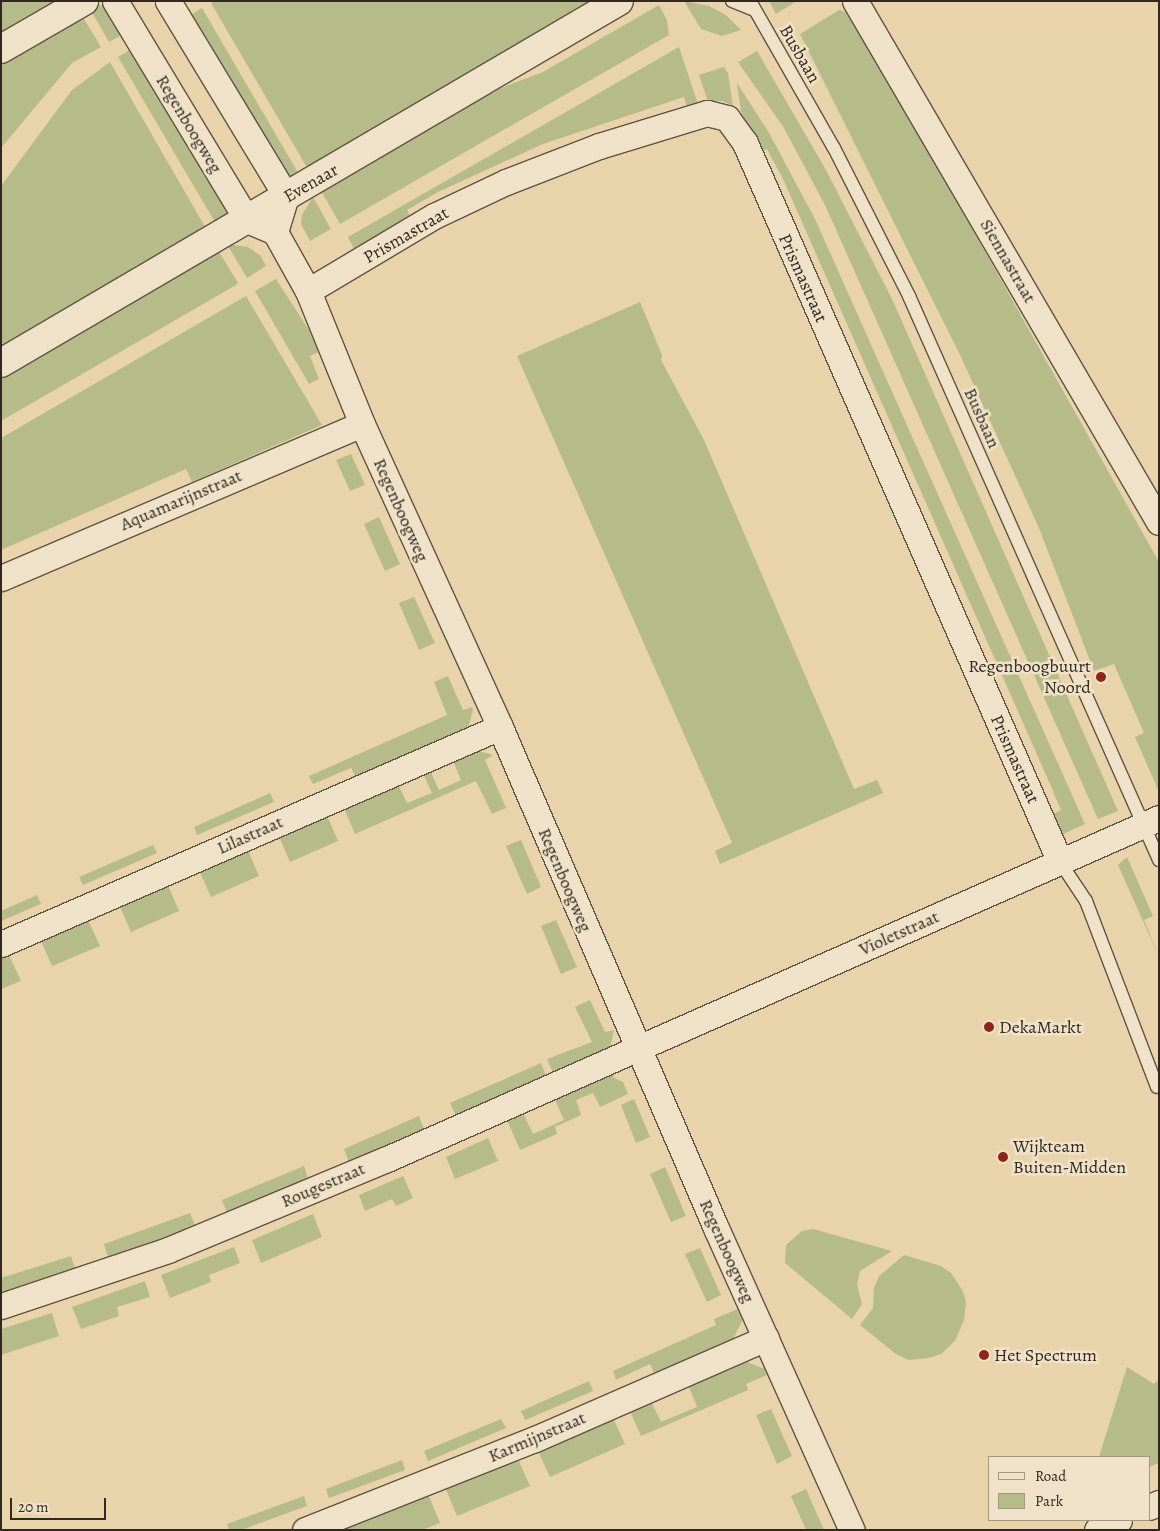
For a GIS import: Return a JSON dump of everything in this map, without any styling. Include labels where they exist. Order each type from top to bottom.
[{"type":"main road","points":[[1,49],[84,1]]},
{"type":"main road","name":"Evenaar","points":[[1,363],[620,1]]},
{"type":"street","name":"Regenboogweg","points":[[115,1],[247,220]]},
{"type":"street","points":[[168,1],[286,196],[275,232],[247,220]]},
{"type":"street","name":"Siennastraat","points":[[856,1],[1159,522]]},
{"type":"street","name":"Prismastraat","points":[[308,291],[434,216],[506,182],[599,146],[708,113],[726,118],[745,143],[1060,862]]},
{"type":"street","name":"Regenboogweg","points":[[275,232],[308,291],[362,424],[500,727],[639,1049],[852,1530]]},
{"type":"street","name":"Aquamarijnstraat","points":[[1,578],[362,424]]},
{"type":"street","name":"Lilastraat","points":[[1,944],[500,727]]},
{"type":"street","name":"Violetstraat","points":[[639,1049],[1151,822]]},
{"type":"street","name":"Rougestraat","points":[[1,1306],[168,1250],[639,1049]]},
{"type":"street","name":"Karmijnstraat","points":[[304,1530],[535,1439],[766,1338]]},
{"type":"street","points":[[1097,1530],[1117,1521]]},
{"type":"lane","points":[[732,1],[752,5]]},
{"type":"lane","name":"Busbaan","points":[[752,5],[834,148],[909,296],[1151,822],[1159,860]]},
{"type":"lane","points":[[1060,862],[1086,901],[1157,1087]]},
{"type":"green space","points":[[1,1],[66,1],[1,39]]},
{"type":"green space","points":[[214,1],[600,1],[309,171],[211,3]]},
{"type":"green space","points":[[684,1],[709,6],[726,15],[741,30],[722,36],[701,29]]},
{"type":"green space","points":[[769,1],[797,1],[776,14]]},
{"type":"green space","points":[[97,5],[107,6],[125,33],[109,42],[90,9]]},
{"type":"green space","points":[[659,5],[667,20],[669,35],[340,224],[320,189],[474,98],[543,72]]},
{"type":"green space","points":[[202,8],[300,176],[288,180],[186,18]]},
{"type":"green space","points":[[839,10],[852,14],[1159,562],[1159,792],[1135,737],[1144,733],[1114,664],[1094,671],[1039,528],[961,357],[800,34]]},
{"type":"green space","points":[[81,14],[101,47],[72,63],[1,148],[1,60]]},
{"type":"green space","points":[[679,47],[698,104],[687,107],[684,97],[543,144],[438,192],[407,210],[411,218],[355,251],[348,237]]},
{"type":"green space","points":[[133,48],[226,208],[227,215],[216,224],[118,57]]},
{"type":"green space","points":[[757,51],[826,170],[893,301],[1118,811],[1098,819],[826,207],[784,128],[738,62]]},
{"type":"green space","points":[[110,62],[208,232],[1,350],[1,186],[72,90]]},
{"type":"green space","points":[[724,67],[728,73],[733,106],[722,101],[708,102],[699,75]]},
{"type":"green space","points":[[737,83],[768,131],[815,219],[1085,824],[1061,835],[1052,815],[1061,810],[1050,784],[783,179],[767,149],[760,152],[741,112]]},
{"type":"green space","points":[[313,197],[331,229],[310,241],[301,224],[302,215]]},
{"type":"green space","points":[[227,244],[248,247],[261,256],[266,266],[247,278]]},
{"type":"green space","points":[[215,245],[238,283],[236,285],[1,421],[1,372]]},
{"type":"green space","points":[[276,279],[309,330],[319,352],[310,356],[319,379],[309,384],[255,291]]},
{"type":"green space","points":[[246,296],[322,425],[192,482],[186,469],[1,550],[1,438]]},
{"type":"green space","points":[[640,302],[662,355],[661,360],[704,440],[854,789],[877,780],[883,793],[720,864],[715,851],[732,843],[517,356]]},
{"type":"green space","points":[[351,454],[365,485],[350,491],[336,460]]},
{"type":"green space","points":[[379,517],[400,564],[385,571],[364,524]]},
{"type":"green space","points":[[414,597],[435,643],[419,650],[399,603]]},
{"type":"green space","points":[[448,676],[463,710],[472,707],[473,710],[469,725],[461,732],[356,778],[351,768],[313,784],[309,776],[447,715],[434,682]]},
{"type":"green space","points":[[475,750],[493,755],[485,760],[506,808],[492,814],[476,781],[355,834],[343,806],[397,782],[407,803],[432,793],[422,771],[429,768],[439,790],[461,780],[452,758]]},
{"type":"green space","points":[[270,793],[274,802],[197,835],[194,827]]},
{"type":"green space","points":[[326,813],[338,841],[290,862],[278,834]]},
{"type":"green space","points":[[521,840],[541,887],[527,894],[506,846]]},
{"type":"green space","points":[[153,845],[157,853],[83,885],[79,877]]},
{"type":"green space","points":[[247,848],[259,876],[211,897],[199,870]]},
{"type":"green space","points":[[1127,857],[1153,916],[1144,920],[1159,957],[1118,865]]},
{"type":"green space","points":[[167,883],[179,911],[131,932],[119,904]]},
{"type":"green space","points":[[37,895],[41,904],[1,921],[1,911]]},
{"type":"green space","points":[[87,918],[100,946],[52,966],[40,939]]},
{"type":"green space","points":[[556,920],[577,967],[561,974],[541,926]]},
{"type":"green space","points":[[8,953],[21,981],[1,989],[1,956]]},
{"type":"green space","points":[[590,1000],[605,1032],[614,1030],[611,1044],[608,1049],[554,1075],[547,1059],[592,1042],[575,1007]]},
{"type":"green space","points":[[541,1063],[547,1078],[457,1118],[450,1103]]},
{"type":"green space","points":[[612,1072],[614,1078],[623,1082],[628,1094],[600,1107],[593,1093],[576,1100],[581,1115],[555,1127],[557,1134],[520,1150],[506,1118],[522,1111],[533,1134],[564,1120],[554,1097]]},
{"type":"green space","points":[[634,1099],[650,1137],[636,1143],[621,1105]]},
{"type":"green space","points":[[419,1116],[425,1132],[350,1165],[344,1149]]},
{"type":"green space","points":[[488,1138],[498,1161],[455,1179],[446,1157]]},
{"type":"green space","points":[[304,1166],[309,1182],[228,1215],[222,1200]]},
{"type":"green space","points":[[665,1167],[686,1216],[671,1222],[650,1174]]},
{"type":"green space","points":[[403,1176],[413,1198],[396,1206],[392,1199],[365,1211],[359,1195]]},
{"type":"green space","points":[[190,1213],[196,1228],[109,1260],[104,1244]]},
{"type":"green space","points":[[313,1214],[322,1237],[261,1263],[252,1240]]},
{"type":"green space","points":[[813,1229],[892,1251],[860,1271],[857,1285],[862,1304],[852,1319],[785,1263],[786,1245],[802,1231]]},
{"type":"green space","points":[[234,1247],[240,1263],[209,1275],[211,1282],[170,1298],[161,1275]]},
{"type":"green space","points":[[700,1248],[721,1295],[707,1302],[685,1254]]},
{"type":"green space","points":[[904,1255],[941,1266],[951,1273],[963,1291],[966,1302],[964,1320],[955,1341],[941,1354],[929,1358],[908,1360],[896,1354],[860,1325],[873,1308],[874,1288],[879,1276]]},
{"type":"green space","points":[[71,1256],[76,1271],[1,1296],[1,1278]]},
{"type":"green space","points":[[145,1281],[150,1297],[117,1307],[119,1316],[81,1329],[72,1307]]},
{"type":"green space","points":[[740,1308],[744,1317],[732,1341],[655,1375],[650,1364],[616,1380],[613,1371],[716,1325],[714,1319]]},
{"type":"green space","points":[[52,1313],[59,1336],[1,1355],[1,1329]]},
{"type":"green space","points":[[742,1360],[762,1368],[766,1366],[769,1374],[746,1384],[748,1390],[641,1436],[629,1409],[650,1399],[661,1422],[697,1407],[687,1382]]},
{"type":"green space","points":[[1127,1367],[1154,1384],[1159,1379],[1159,1463],[1150,1467],[1150,1456],[1099,1456]]},
{"type":"green space","points":[[589,1381],[593,1391],[525,1420],[521,1411]]},
{"type":"green space","points":[[771,1409],[792,1456],[777,1464],[756,1415]]},
{"type":"green space","points":[[612,1416],[625,1444],[550,1477],[537,1449]]},
{"type":"green space","points":[[501,1419],[506,1428],[428,1461],[424,1451]]},
{"type":"green space","points":[[517,1457],[530,1486],[457,1516],[445,1487]]},
{"type":"green space","points":[[402,1460],[405,1470],[329,1498],[326,1489]]},
{"type":"green space","points":[[806,1489],[824,1530],[806,1530],[791,1496]]},
{"type":"green space","points":[[428,1494],[440,1523],[422,1530],[337,1530]]},
{"type":"green space","points":[[304,1496],[307,1506],[241,1530],[229,1530],[227,1524]]},
{"type":"place","name":"Regenboogbuurt Noord","points":[[1101,677]]},
{"type":"place","name":"DekaMarkt","points":[[989,1027]]},
{"type":"place","name":"Wijkteam Buiten-Midden","points":[[1003,1157]]},
{"type":"place","name":"Het Spectrum","points":[[984,1355]]}]
